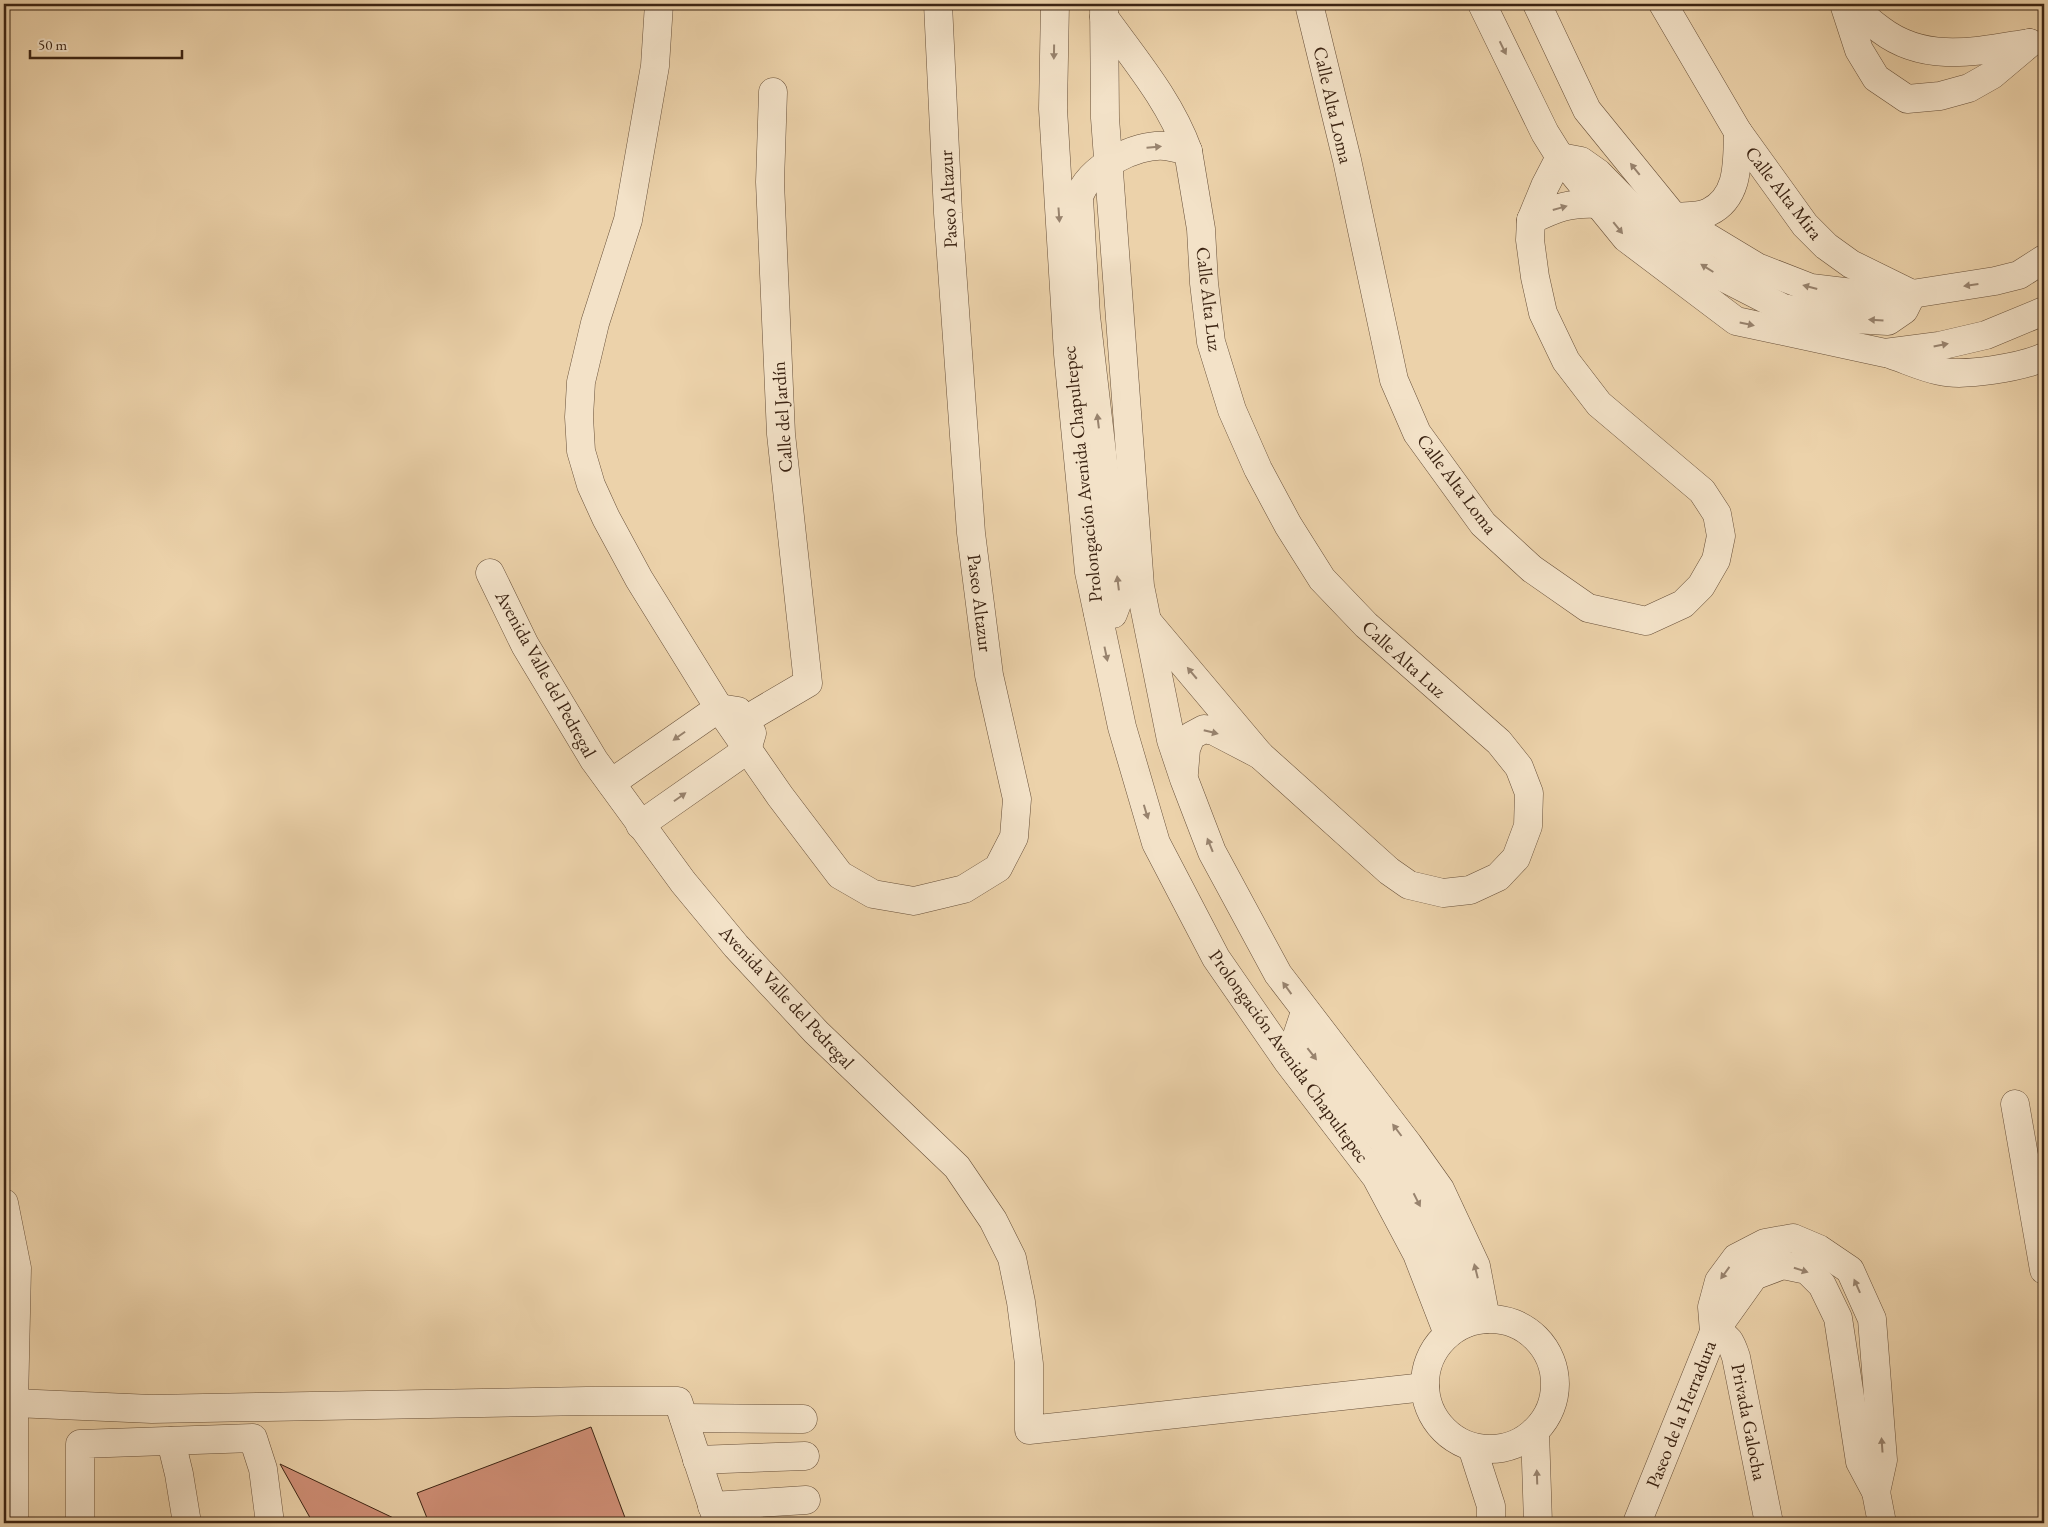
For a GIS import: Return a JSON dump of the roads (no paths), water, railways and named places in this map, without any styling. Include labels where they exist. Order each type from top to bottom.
[{"type":"street","name":"Paseo Altazur","points":[[659,4],[654,66],[628,220],[595,323],[581,382],[579,417],[581,451],[591,485],[606,518],[649,595],[747,750],[840,875],[874,894],[914,901],[964,889],[998,868],[1014,837],[1017,799],[989,675],[971,532],[948,213],[938,4]]},
{"type":"street","name":"Prolongación Avenida Chapultepec","points":[[1055,4],[1053,109],[1068,354],[1089,572],[1122,727],[1156,843],[1216,958],[1288,1062],[1376,1177],[1417,1254],[1466,1325]]},
{"type":"street","name":"Calle Alta Loma","points":[[1309,4],[1347,160],[1394,380],[1417,433],[1483,524],[1532,569],[1588,608],[1646,621],[1683,604],[1701,586],[1716,560],[1721,536],[1718,514],[1702,491],[1598,404],[1566,361],[1543,313],[1534,277],[1530,240],[1531,220],[1560,157]]},
{"type":"street","points":[[1482,4],[1545,133],[1560,157],[1626,238],[1736,321],[1886,353],[1941,372],[2000,369],[2034,362],[2044,357]]},
{"type":"street","points":[[1537,4],[1587,110],[1674,217],[1757,267],[1811,288],[1861,294],[1912,294],[1995,281],[2019,275],[2044,259]]},
{"type":"street","name":"Calle Alta Mira","points":[[1663,4],[1738,132],[1805,225],[1826,246],[1852,264],[1912,294]]},
{"type":"street","points":[[1844,4],[1859,50],[1876,78],[1907,99],[1940,96],[1969,88],[1992,76],[2037,39]]},
{"type":"street","points":[[1853,4],[1862,16],[1895,41],[1932,53],[1972,52],[2037,39]]},
{"type":"street","name":"Prolongación Avenida Chapultepec","points":[[1104,10],[1105,118],[1140,586],[1171,740],[1212,852],[1278,974],[1305,1012],[1408,1144],[1440,1189],[1476,1266],[1466,1325]]},
{"type":"street","name":"Calle Alta Luz","points":[[1104,10],[1172,113],[1188,151],[1200,229],[1211,342],[1232,410],[1258,469],[1288,525],[1322,579],[1366,625],[1499,742],[1519,767],[1529,793],[1528,826],[1516,858],[1498,877],[1470,890],[1443,894],[1408,885],[1389,871],[1260,755],[1146,620]]},
{"type":"street","name":"Calle del Jardín","points":[[757,713],[808,683],[781,434],[770,182],[773,92]]},
{"type":"street","name":"Calle Alta Mira","points":[[1674,217],[1708,213],[1727,198],[1737,173],[1738,132]]},
{"type":"street","points":[[1098,613],[1114,614],[1119,598],[1086,316],[1079,198],[1083,185],[1087,181],[1125,154],[1143,148],[1164,146],[1188,151]]},
{"type":"street","points":[[1560,157],[1581,161],[1598,174],[1653,229],[1708,269],[1783,308],[1835,318],[1888,321],[1904,310],[1912,294]]},
{"type":"street","points":[[1531,220],[1553,209],[1578,203],[1599,204]]},
{"type":"street","points":[[1886,353],[1939,346],[1986,335],[2044,312]]},
{"type":"street","name":"Avenida Valle del Pedregal","points":[[490,574],[525,645],[594,760],[683,882],[736,946],[816,1032],[957,1167],[994,1220],[1012,1258],[1021,1302],[1029,1364],[1029,1430],[1425,1386]]},
{"type":"street","points":[[611,783],[719,708],[757,713],[747,750],[640,825]]},
{"type":"street","name":"Calle Alta Luz","points":[[1184,779],[1186,749],[1191,736],[1204,729],[1214,731],[1260,755]]},
{"type":"street","points":[[2015,1104],[2044,1270]]},
{"type":"street","points":[[4,1203],[17,1268],[14,1523]]},
{"type":"street","name":"Paseo de la Herradura","points":[[1637,1523],[1714,1332],[1754,1276],[1783,1264],[1807,1270],[1822,1285],[1838,1318],[1860,1462],[1876,1492],[1882,1523]]},
{"type":"street","points":[[1509,1321],[1529,1331],[1545,1348],[1554,1369],[1555,1391],[1549,1413],[1535,1431],[1517,1444],[1495,1449],[1472,1447],[1452,1437],[1438,1424],[1428,1406],[1425,1386],[1427,1367],[1435,1349],[1466,1325],[1509,1321]]},
{"type":"street","name":"Privada Galocha","points":[[1714,1332],[1724,1335],[1731,1340],[1736,1357],[1769,1523]]},
{"type":"street","points":[[14,1403],[152,1409],[558,1401],[678,1401],[715,1515],[806,1500]]},
{"type":"street","points":[[684,1418],[803,1419]]},
{"type":"street","points":[[1535,1431],[1538,1523]]},
{"type":"street","points":[[80,1523],[80,1444],[254,1438],[263,1468],[270,1523]]},
{"type":"street","points":[[170,1441],[179,1474],[187,1523]]},
{"type":"street","points":[[1472,1447],[1491,1506],[1491,1523]]},
{"type":"street","points":[[697,1460],[805,1456]]}]
